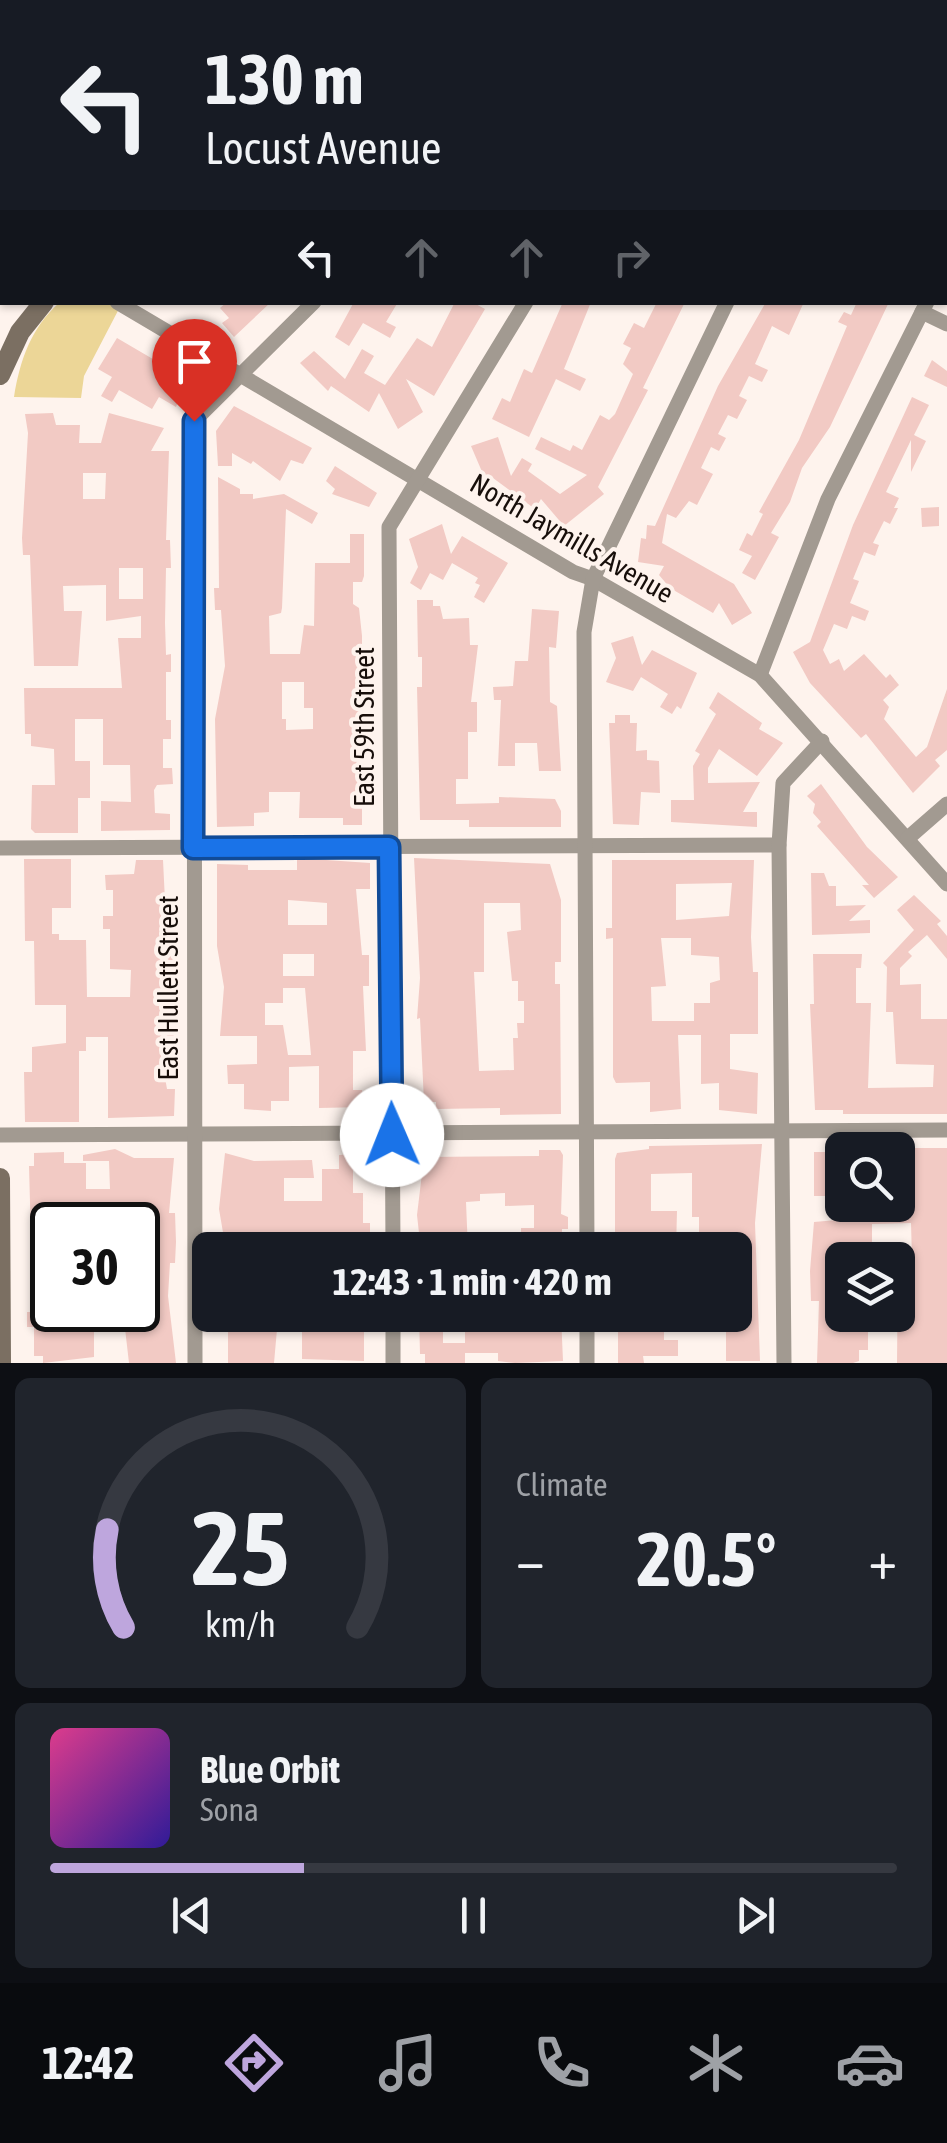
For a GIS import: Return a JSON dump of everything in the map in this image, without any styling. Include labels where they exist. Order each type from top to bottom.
[{"type":"street","points":[[0,375],[20,332],[42,305]]},
{"type":"street","name":"North Jaymills Avenue","points":[[122,305],[573,572],[593,578],[760,675],[947,884]]},
{"type":"street","name":"East Hullett Street","points":[[195,1363],[194,421],[311,305]]},
{"type":"street","name":"East 59th Street","points":[[393,1232],[389,527],[524,305]]},
{"type":"street","points":[[586,1232],[584,632],[593,578],[726,305]]},
{"type":"street","points":[[760,675],[828,499],[924,307],[947,324]]},
{"type":"street","points":[[784,1363],[779,845],[783,783],[822,741]]},
{"type":"street","points":[[908,838],[947,804]]},
{"type":"street","points":[[0,848],[779,845]]},
{"type":"street","points":[[0,1135],[947,1130]]},
{"type":"street","points":[[0,1178],[1,1363]]},
{"type":"street","points":[[393,1332],[393,1363]]},
{"type":"street","points":[[587,1332],[587,1363]]},
{"type":"shaded area","points":[[57,305],[121,305],[84,376],[81,398],[14,397],[28,346]]},
{"type":"building","points":[[268,305],[234,337],[222,323],[229,318],[220,308]]},
{"type":"building","points":[[352,305],[396,305],[386,322],[396,327],[390,338],[363,323],[349,346],[335,337]]},
{"type":"building","points":[[453,305],[478,305],[485,309],[434,396],[406,379],[423,412],[398,429],[379,393],[369,412],[331,386],[328,391],[300,363],[314,351],[345,379],[362,349],[374,356],[364,373],[385,385],[417,338],[432,347]]},
{"type":"building","points":[[562,305],[590,305],[564,369],[586,379],[580,391],[556,379],[529,437],[492,419],[502,398],[510,402],[524,369],[532,373]]},
{"type":"building","points":[[656,305],[684,305],[643,388],[648,390],[598,487],[604,494],[564,526],[541,499],[535,509],[493,478],[486,481],[471,446],[498,437],[511,476],[522,458],[532,464],[528,471],[560,494],[587,475],[535,449],[541,437],[570,451],[573,445],[582,450],[600,415],[609,420],[615,414],[633,374],[623,364],[631,348],[623,344],[634,323],[644,328]]},
{"type":"building","points":[[764,305],[803,305],[789,335],[772,326],[755,364],[768,370],[762,382],[749,376],[739,396],[747,400],[737,419],[728,415],[718,434],[726,438],[719,451],[711,447],[701,468],[713,474],[697,505],[689,501],[676,518],[667,514],[662,543],[734,584],[752,613],[732,625],[719,603],[713,613],[670,588],[659,575],[664,566],[638,562],[641,538],[646,539],[647,525],[655,526],[718,386]]},
{"type":"building","points":[[856,305],[888,305],[830,427],[802,468],[790,502],[771,533],[779,537],[755,580],[742,573],[752,556],[739,550],[747,533],[752,536],[763,514],[759,512],[799,440],[847,326],[838,322],[844,312],[851,315]]},
{"type":"building","points":[[117,338],[187,379],[176,407],[159,397],[152,409],[119,390],[112,402],[101,396],[112,377],[98,369]]},
{"type":"building","points":[[932,360],[947,371],[947,387],[924,376]]},
{"type":"building","points":[[912,397],[929,405],[914,435],[926,441],[911,472],[911,440],[886,492],[899,498],[894,508],[898,508],[890,524],[884,521],[873,543],[879,545],[875,556],[864,552],[853,579],[859,581],[850,603],[869,611],[865,621],[852,616],[847,629],[834,624],[823,650],[830,664],[839,659],[844,671],[864,654],[886,678],[890,674],[899,685],[883,700],[889,707],[884,719],[916,757],[927,747],[947,689],[947,750],[935,760],[940,766],[913,793],[866,734],[861,738],[810,683],[793,652],[810,642],[853,525]]},
{"type":"building","points":[[234,406],[312,448],[303,464],[291,460],[280,481],[253,461],[251,464],[232,453],[232,466],[218,466],[216,431]]},
{"type":"building","points":[[53,413],[56,425],[80,425],[79,443],[101,443],[109,413],[164,428],[151,451],[169,451],[166,540],[170,540],[171,568],[166,568],[165,623],[166,655],[171,654],[171,672],[166,672],[166,720],[171,720],[171,739],[163,739],[163,768],[172,768],[173,784],[157,785],[154,790],[155,813],[170,814],[170,830],[101,831],[101,801],[131,802],[130,765],[103,765],[103,719],[75,719],[75,761],[90,761],[90,798],[78,798],[78,833],[35,833],[31,829],[32,785],[55,785],[54,749],[31,746],[31,734],[25,734],[24,688],[122,688],[118,638],[141,638],[141,616],[106,621],[106,585],[63,586],[64,611],[82,611],[78,666],[34,666],[30,555],[23,555],[22,538],[28,433],[25,414]],"holes":[[[83,473],[106,473],[105,499],[83,499]],[[119,568],[143,568],[143,599],[119,599]]]},
{"type":"building","points":[[335,466],[377,493],[369,507],[332,494],[335,489],[326,481]]},
{"type":"building","points":[[218,477],[240,489],[240,494],[253,494],[253,499],[284,494],[318,513],[312,524],[286,509],[282,608],[281,613],[269,616],[270,654],[300,654],[304,625],[314,626],[315,563],[350,563],[350,534],[364,534],[364,576],[362,582],[353,582],[353,604],[359,608],[362,636],[362,825],[343,825],[343,818],[299,818],[300,792],[269,792],[269,812],[254,813],[254,826],[217,827],[215,719],[225,666],[221,610],[215,610],[214,588],[219,588]],"holes":[[[282,682],[304,682],[304,708],[313,708],[313,729],[286,730],[286,719],[282,719]]]},
{"type":"building","points":[[939,507],[939,526],[922,527],[921,508]]},
{"type":"building","points":[[442,524],[451,554],[462,536],[508,563],[484,603],[474,597],[480,585],[475,583],[478,578],[452,563],[443,580],[430,573],[421,590],[410,583],[418,567],[409,539]]},
{"type":"building","points":[[417,600],[433,600],[433,606],[440,606],[443,619],[469,618],[470,645],[478,645],[471,702],[477,702],[477,732],[468,732],[468,779],[456,779],[456,804],[499,803],[499,797],[555,799],[561,811],[561,827],[469,827],[469,820],[420,820],[417,687],[422,687],[422,657],[418,657]]},
{"type":"building","points":[[532,609],[559,611],[556,648],[549,647],[550,702],[557,706],[561,771],[539,771],[537,743],[515,743],[515,766],[498,766],[501,700],[494,700],[493,687],[513,686],[515,661],[528,661]]},
{"type":"building","points":[[633,636],[642,665],[652,650],[697,673],[681,709],[677,706],[672,714],[660,707],[668,694],[641,677],[633,691],[606,682],[616,658],[611,643]]},
{"type":"building","points":[[718,692],[762,723],[759,729],[783,743],[757,776],[719,749],[708,768],[708,783],[760,782],[743,812],[757,812],[757,827],[671,822],[671,800],[694,800],[693,766],[700,754],[695,751],[716,714],[709,708]]},
{"type":"building","points":[[615,715],[630,715],[630,723],[637,723],[636,751],[647,750],[647,760],[659,761],[660,793],[641,792],[639,825],[613,824],[609,723],[615,723]]},
{"type":"building","points":[[821,784],[867,847],[898,877],[874,898],[862,885],[869,885],[817,826],[821,822],[813,813],[815,804],[807,796]]},
{"type":"building","points":[[297,858],[370,863],[370,889],[356,889],[362,955],[369,955],[369,986],[363,986],[366,1051],[353,1051],[353,1090],[362,1090],[366,1107],[319,1108],[319,1066],[289,1067],[289,1101],[271,1101],[271,1111],[244,1109],[244,1084],[228,1084],[227,1065],[257,1064],[257,1036],[220,1036],[224,987],[217,946],[217,864],[248,865],[248,870],[297,870]],"holes":[[[288,900],[327,903],[327,925],[288,925]],[[283,954],[314,954],[314,976],[283,976]],[[283,988],[305,988],[311,1055],[288,1055],[283,1025],[265,1025],[265,1003],[283,1003]]]},
{"type":"building","points":[[414,858],[550,864],[561,900],[561,962],[555,962],[555,984],[560,984],[561,1114],[500,1115],[500,1108],[436,1109],[436,1102],[424,1102],[420,1018],[417,1019],[420,978]],"holes":[[[484,903],[520,903],[521,930],[507,932],[512,981],[518,981],[518,1001],[524,1001],[524,1023],[517,1023],[518,1038],[513,1038],[514,1070],[479,1071],[474,972],[484,972]]]},
{"type":"building","points":[[24,859],[71,859],[71,908],[52,908],[52,934],[59,934],[59,940],[86,940],[87,997],[130,997],[131,970],[110,969],[110,929],[103,929],[103,916],[113,916],[113,890],[106,890],[105,875],[134,874],[136,860],[163,860],[167,942],[174,942],[174,968],[167,968],[165,1008],[174,1008],[174,1036],[164,1036],[164,1072],[167,1089],[175,1089],[174,1116],[108,1118],[108,1037],[86,1037],[86,1051],[79,1051],[79,1122],[25,1122],[24,1072],[32,1072],[32,1047],[66,1043],[66,1005],[35,1005],[34,941],[25,941]]},
{"type":"building","points":[[612,860],[754,860],[751,937],[753,972],[758,972],[758,1034],[730,1034],[730,1069],[758,1073],[757,1114],[719,1110],[719,1083],[701,1084],[701,1035],[678,1035],[681,1109],[650,1112],[650,1082],[616,1083],[613,938],[606,939],[606,928],[612,928]],"holes":[[[732,883],[729,916],[676,920],[676,884]],[[661,938],[691,938],[691,955],[719,957],[720,980],[710,983],[710,1003],[694,1003],[694,1021],[652,1021],[651,987],[666,986]]]},
{"type":"building","points":[[811,873],[824,873],[829,886],[836,886],[836,906],[866,905],[849,921],[870,920],[870,933],[812,935]]},
{"type":"building","points":[[914,895],[941,921],[937,924],[947,936],[947,959],[927,935],[908,952],[912,956],[900,968],[900,985],[921,984],[921,1019],[947,1019],[947,1114],[843,1114],[843,1110],[815,1110],[810,1004],[814,1004],[813,954],[862,954],[861,968],[856,968],[856,1003],[871,1003],[868,1088],[933,1087],[934,1065],[896,1064],[893,1012],[886,1012],[887,967],[883,963],[914,930],[897,910]]},
{"type":"building","points":[[762,1144],[755,1223],[760,1361],[726,1361],[726,1332],[752,1332],[752,1232],[699,1232],[699,1217],[692,1217],[692,1173],[651,1174],[651,1211],[677,1211],[676,1232],[615,1232],[617,1153],[649,1146]]},
{"type":"building","points":[[915,1148],[947,1148],[947,1363],[897,1363],[897,1332],[915,1332],[915,1242],[912,1242],[911,1223],[872,1224],[872,1242],[825,1242],[825,1332],[868,1332],[868,1350],[859,1350],[859,1361],[853,1363],[817,1363],[819,1301],[811,1301],[810,1271],[814,1222],[915,1222]]},
{"type":"building","points":[[115,1149],[134,1158],[174,1158],[169,1213],[175,1213],[176,1242],[168,1296],[176,1363],[129,1363],[125,1332],[160,1332],[160,1202],[30,1202],[29,1166],[34,1166],[34,1153],[64,1152],[64,1163],[86,1163],[86,1189],[110,1189],[109,1161],[83,1161],[83,1155]]},
{"type":"building","points":[[539,1150],[560,1150],[563,1155],[561,1214],[568,1217],[568,1229],[521,1232],[521,1228],[534,1228],[534,1205],[505,1206],[505,1193],[480,1194],[480,1201],[466,1202],[467,1232],[419,1232],[417,1215],[424,1157],[539,1156]]},
{"type":"building","points":[[814,1152],[825,1152],[825,1196],[814,1196]]},
{"type":"building","points":[[225,1153],[254,1161],[312,1160],[314,1178],[284,1178],[284,1201],[322,1201],[322,1169],[339,1169],[339,1155],[370,1153],[370,1169],[353,1170],[353,1193],[363,1193],[363,1223],[370,1223],[370,1232],[223,1232],[219,1209]]},
{"type":"building","points":[[34,1332],[94,1332],[94,1357],[43,1363],[43,1356],[34,1356]]},
{"type":"building","points":[[228,1332],[277,1332],[274,1363],[228,1363]]},
{"type":"building","points":[[302,1332],[364,1332],[364,1361],[302,1359]]},
{"type":"building","points":[[419,1332],[443,1332],[443,1343],[465,1343],[465,1332],[562,1332],[563,1361],[515,1363],[498,1361],[498,1353],[465,1353],[465,1363],[425,1363],[425,1354],[420,1354]]},
{"type":"building","points":[[618,1332],[664,1332],[664,1340],[678,1340],[678,1356],[643,1356],[644,1363],[618,1363]]},
{"type":"route","points":[[194,421],[193,848],[389,847],[392,1135]]}]
